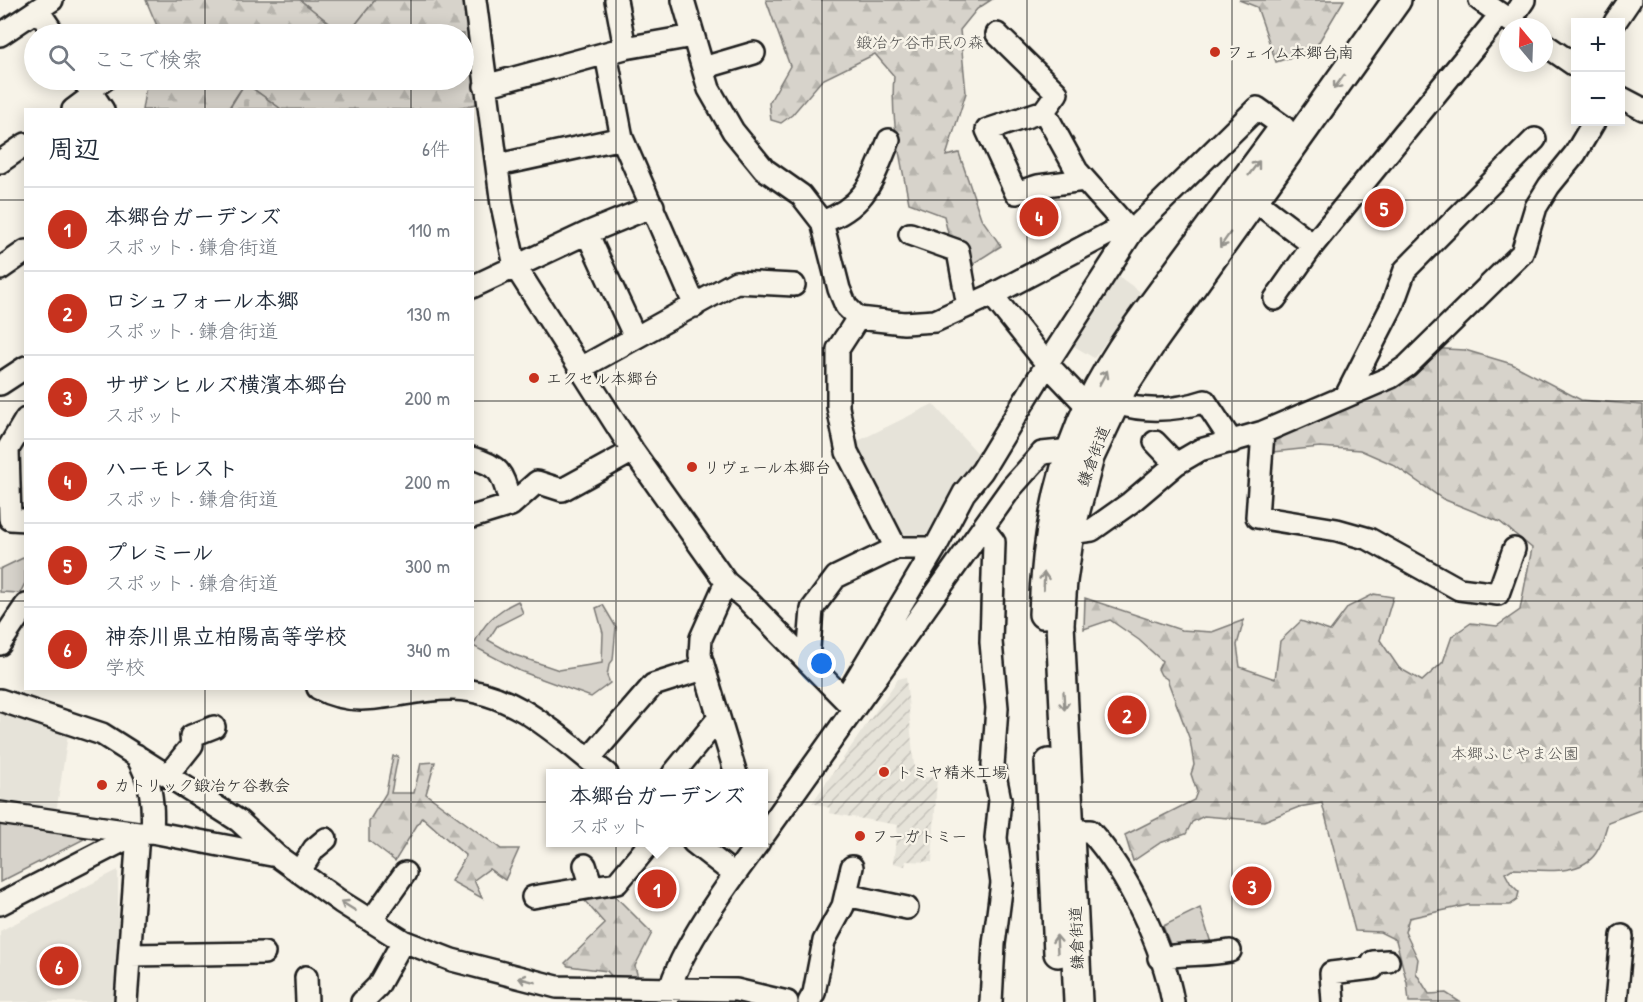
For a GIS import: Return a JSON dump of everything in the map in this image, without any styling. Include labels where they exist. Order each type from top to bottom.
[{"type":"main road","name":"鎌倉街道","points":[[1080,454],[1088,407],[1104,375],[1128,338],[1284,127],[1374,0]]},
{"type":"main road","name":"鎌倉街道","points":[[1078,1002],[1060,624],[1057,494],[1080,454],[1152,343],[1397,0]]},
{"type":"main road","name":"鎌倉街道","points":[[1059,534],[1043,624],[1060,1002]]},
{"type":"street","points":[[475,0],[502,205],[515,266],[633,451],[726,582],[808,660],[850,704],[964,493],[982,471],[1130,227],[1257,108],[1284,127]]},
{"type":"street","points":[[616,0],[615,51],[622,138],[695,306]]},
{"type":"street","points":[[683,0],[709,88],[733,131],[764,169],[801,195],[822,222],[839,289],[846,306],[858,318],[904,323],[935,321],[992,296],[1130,227]]},
{"type":"street","points":[[1480,0],[1505,18]]},
{"type":"street","points":[[1511,18],[1524,0]]},
{"type":"street","points":[[1618,18],[1630,0]]},
{"type":"street","points":[[0,34],[45,5],[51,24]]},
{"type":"street","points":[[1275,299],[1313,245],[1499,32]]},
{"type":"street","points":[[998,34],[1057,93],[1044,111],[987,130],[1016,193],[1038,186],[1084,180]]},
{"type":"street","points":[[485,86],[615,51],[693,36]]},
{"type":"street","points":[[1553,50],[1571,63]]},
{"type":"street","points":[[703,68],[754,53]]},
{"type":"street","points":[[75,108],[95,91]]},
{"type":"street","points":[[1625,100],[1643,110]]},
{"type":"street","points":[[1044,111],[1084,180],[1130,227]]},
{"type":"street","points":[[1059,534],[1092,530],[1130,503],[1176,464],[1200,450],[1263,432],[1391,377],[1407,366],[1521,253],[1536,207],[1549,186],[1575,154],[1592,126]]},
{"type":"street","points":[[498,165],[622,138]]},
{"type":"street","points":[[1347,394],[1392,306],[1405,270],[1535,139]]},
{"type":"street","points":[[822,222],[843,214],[868,190],[889,140]]},
{"type":"street","points":[[0,162],[24,145]]},
{"type":"street","points":[[1254,200],[1313,245]]},
{"type":"street","points":[[474,286],[587,233],[653,206]]},
{"type":"street","points":[[587,233],[635,337]]},
{"type":"street","points":[[910,234],[958,251],[968,306]]},
{"type":"street","points":[[0,269],[24,252]]},
{"type":"street","points":[[580,368],[736,282],[794,285]]},
{"type":"street","points":[[992,296],[1047,364],[1088,407]]},
{"type":"street","points":[[858,318],[838,349],[838,407],[847,452],[896,548]]},
{"type":"street","points":[[0,384],[24,368]]},
{"type":"street","points":[[1115,403],[1141,410],[1186,408],[1205,401],[1233,442]]},
{"type":"street","points":[[24,423],[8,449],[17,479],[10,519],[24,520]]},
{"type":"street","points":[[1263,432],[1257,517],[1337,530],[1370,539],[1459,589],[1498,594],[1514,549]]},
{"type":"street","points":[[1155,442],[1176,464]]},
{"type":"street","points":[[474,516],[511,505],[537,482],[562,490],[633,451]]},
{"type":"street","name":"鎌倉街道","points":[[768,827],[850,704],[968,550],[1011,488],[1042,453],[1080,454]]},
{"type":"street","points":[[474,459],[491,464],[501,472],[511,505]]},
{"type":"street","points":[[983,528],[994,542],[991,642],[997,708],[993,765],[1000,800],[996,838],[1002,883],[994,944],[991,1002]]},
{"type":"street","points":[[808,660],[812,609],[836,577],[896,548],[940,539],[968,550]]},
{"type":"street","points":[[726,582],[701,638],[703,669],[734,769]]},
{"type":"street","points":[[0,644],[24,606]]},
{"type":"street","points":[[589,759],[653,685],[703,669]]},
{"type":"street","points":[[324,690],[352,700],[380,699],[447,690]]},
{"type":"street","points":[[459,690],[488,696],[539,718],[602,769]]},
{"type":"street","points":[[0,700],[102,734],[134,752],[239,821],[277,856],[371,921],[403,941],[452,960],[557,987],[668,994],[736,990],[787,1002]]},
{"type":"street","points":[[677,769],[718,719]]},
{"type":"street","points":[[168,775],[192,745],[191,736],[214,727]]},
{"type":"street","points":[[126,1002],[145,832],[152,792],[147,773],[134,752]]},
{"type":"street","points":[[0,813],[145,832],[277,856]]},
{"type":"street","points":[[1071,831],[1090,831],[1095,836],[1137,898],[1170,984],[1173,1002]]},
{"type":"street","points":[[0,904],[145,832]]},
{"type":"street","points":[[299,872],[314,849],[326,839]]},
{"type":"street","points":[[533,897],[617,883],[648,847]]},
{"type":"street","points":[[698,847],[734,874]]},
{"type":"street","name":"鎌倉街道","points":[[668,994],[700,928],[734,874],[754,847]]},
{"type":"street","points":[[585,865],[592,887]]},
{"type":"street","points":[[809,1002],[814,993],[824,941],[843,906],[852,867]]},
{"type":"street","points":[[371,921],[405,873]]},
{"type":"street","points":[[846,895],[907,908]]},
{"type":"street","points":[[1616,1002],[1622,936]]},
{"type":"street","points":[[362,1002],[378,986],[403,941]]},
{"type":"street","points":[[1159,958],[1185,953],[1214,955],[1230,951]]},
{"type":"street","points":[[130,955],[264,953]]},
{"type":"street","points":[[1333,1002],[1331,973],[1373,968],[1373,962],[1388,961]]},
{"type":"street","points":[[306,977],[307,1002]]},
{"type":"shaded area","points":[[1111,271],[1142,293],[1094,358],[1067,342]]},
{"type":"shaded area","points":[[933,404],[982,458],[934,540],[899,540],[852,444]]},
{"type":"shaded area","points":[[906,677],[915,777],[937,777],[932,862],[906,861],[905,866],[893,863],[898,825],[829,813],[830,808],[812,803],[898,679]]},
{"type":"shaded area","points":[[0,705],[69,728],[56,813],[0,805]]},
{"type":"shaded area","points":[[118,870],[118,1002],[0,1002],[0,931]]},
{"type":"green space","points":[[146,0],[300,0],[330,24],[156,24]]},
{"type":"green space","points":[[300,0],[375,0],[356,24],[330,24]]},
{"type":"green space","points":[[375,0],[464,0],[467,24],[356,24]]},
{"type":"green space","name":"鍛冶ケ谷市民の森","points":[[766,0],[991,0],[977,9],[960,30],[966,93],[946,156],[959,153],[981,218],[1001,246],[974,263],[973,291],[962,294],[944,216],[909,203],[895,124],[894,76],[875,54],[822,80],[792,115],[781,123],[771,120],[769,103],[790,66]]},
{"type":"green space","points":[[1239,0],[1344,0],[1314,50],[1276,62],[1257,7]]},
{"type":"green space","points":[[474,80],[477,104],[456,108],[280,108],[255,90],[474,90]]},
{"type":"green space","points":[[145,90],[240,90],[229,108],[142,108]]},
{"type":"green space","points":[[241,90],[255,90],[280,108],[230,108]]},
{"type":"green space","name":"本郷ふじやま公園","points":[[1425,348],[1465,350],[1512,364],[1581,400],[1643,405],[1643,809],[1608,822],[1598,850],[1589,861],[1579,866],[1545,871],[1512,869],[1505,873],[1519,892],[1517,900],[1510,905],[1468,905],[1409,918],[1405,932],[1418,959],[1416,973],[1429,994],[1446,993],[1460,1002],[1409,1002],[1407,983],[1396,940],[1380,932],[1355,931],[1322,803],[1299,807],[1264,821],[1204,816],[1192,822],[1186,834],[1160,843],[1133,861],[1125,835],[1194,800],[1197,792],[1191,774],[1194,765],[1190,740],[1167,679],[1158,669],[1162,661],[1139,640],[1110,620],[1084,629],[1085,598],[1181,630],[1212,632],[1244,620],[1237,645],[1240,667],[1275,679],[1280,641],[1301,621],[1330,631],[1348,607],[1374,594],[1393,597],[1380,640],[1399,668],[1422,681],[1443,662],[1452,636],[1471,623],[1497,626],[1520,610],[1532,548],[1500,522],[1443,499],[1392,464],[1360,450],[1320,447],[1262,453],[1263,432]]},
{"type":"green space","points":[[24,557],[24,585],[20,593],[0,592],[0,569]]},
{"type":"green space","points":[[518,601],[523,613],[497,626],[488,640],[515,655],[559,670],[602,663],[603,633],[596,608],[603,605],[616,627],[613,660],[609,665],[607,676],[610,683],[591,697],[520,671],[474,647],[481,631],[503,609]]},
{"type":"green space","points":[[393,756],[398,756],[391,793],[414,793],[421,763],[435,762],[426,794],[501,849],[519,849],[505,880],[489,869],[474,880],[482,898],[451,881],[466,856],[422,817],[395,861],[369,841],[369,821],[386,793]]},
{"type":"green space","points":[[0,821],[94,834],[0,882]]},
{"type":"green space","points":[[611,892],[652,933],[635,966],[638,978],[615,980],[607,971],[568,966],[565,963],[605,924],[584,900]]},
{"type":"green space","points":[[1200,908],[1211,943],[1170,944],[1163,926]]},
{"type":"place","name":"フェイム本郷台南","points":[[1215,52]]},
{"type":"place","name":"プレミール","points":[[1384,208]]},
{"type":"place","name":"ハーモレスト","points":[[1039,217]]},
{"type":"place","name":"エクセル本郷台","points":[[534,378]]},
{"type":"place","name":"リヴェール本郷台","points":[[692,467]]},
{"type":"place","name":"ロシュフォール本郷","points":[[1127,715]]},
{"type":"place","name":"トミヤ精米工場","points":[[884,772]]},
{"type":"place","name":"カトリック鍛冶ケ谷教会","points":[[102,785]]},
{"type":"place","name":"フーガトミー","points":[[860,836]]},
{"type":"place","name":"サザンヒルズ横濱本郷台","points":[[1252,886]]},
{"type":"place","name":"本郷台ガーデンズ","points":[[657,889]]},
{"type":"place","name":"神奈川県立柏陽高等学校","points":[[59,966]]}]
